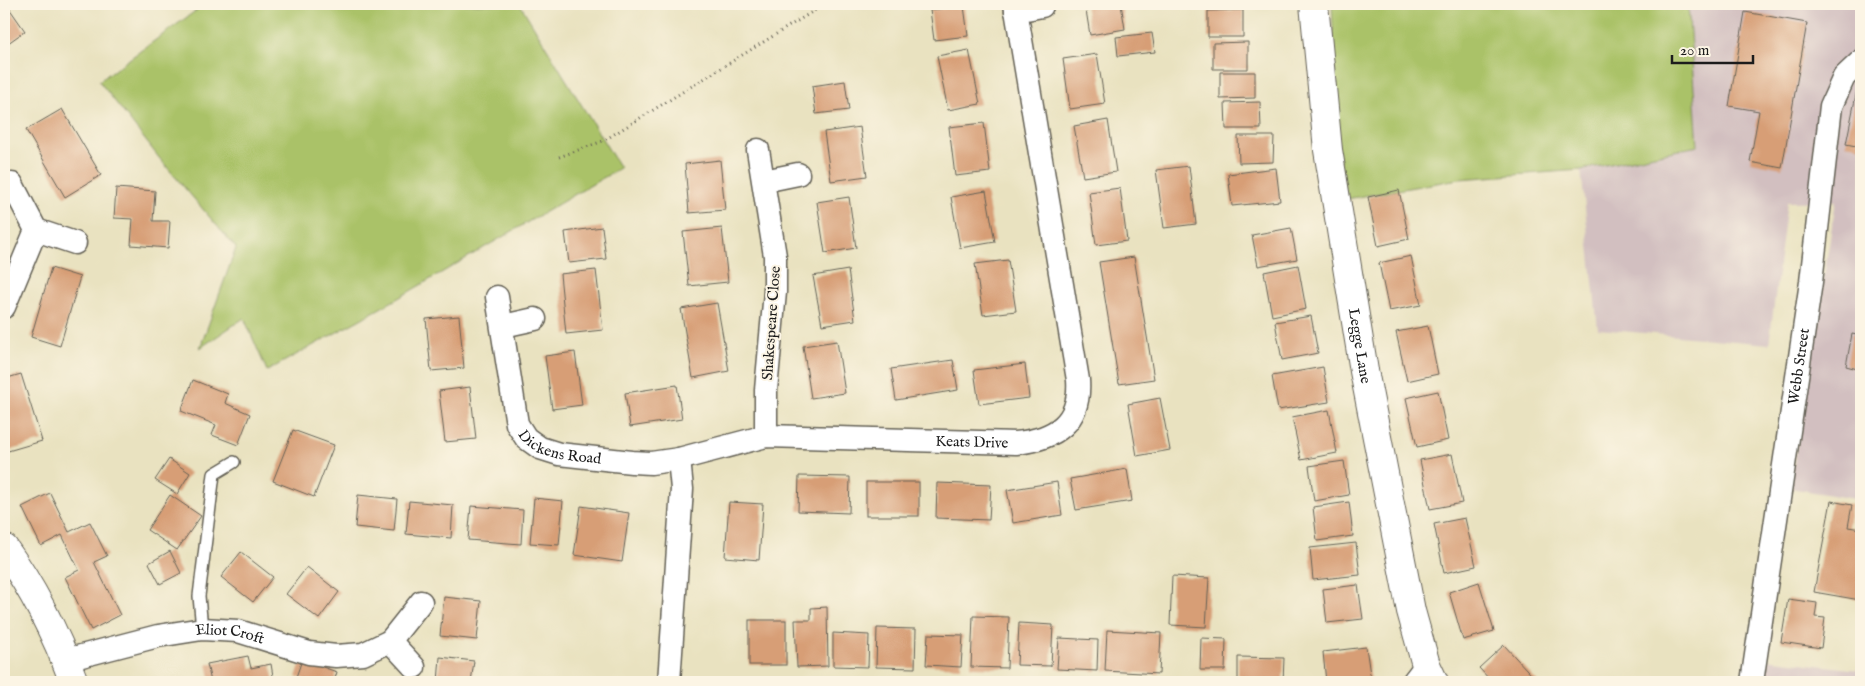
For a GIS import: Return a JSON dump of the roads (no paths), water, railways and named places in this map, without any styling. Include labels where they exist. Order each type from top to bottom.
[{"type":"street","name":"Legge Lane","points":[[1314,4],[1328,150],[1362,361],[1424,676]]},
{"type":"street","name":"Keats Drive","points":[[679,459],[766,436],[1016,443],[1032,441],[1047,436],[1060,429],[1070,420],[1077,407],[1078,380],[1016,8],[1042,6]]},
{"type":"street","name":"Webb Street","points":[[1752,682],[1811,282],[1831,106],[1844,77],[1861,61]]},
{"type":"street","name":"Shakespeare Close","points":[[758,150],[775,256],[775,292],[766,390],[766,436]]},
{"type":"street","points":[[764,181],[798,174]]},
{"type":"street","points":[[12,184],[36,230],[75,243]]},
{"type":"street","points":[[4,307],[36,230]]},
{"type":"street","name":"Dickens Road","points":[[497,297],[503,326],[516,424],[526,438],[540,448],[568,456],[651,463],[679,459]]},
{"type":"street","points":[[503,326],[535,319]]},
{"type":"street","points":[[669,682],[682,489],[679,459]]},
{"type":"street","points":[[4,548],[17,566],[70,671]]},
{"type":"street","name":"Eliot Croft","points":[[70,671],[158,636],[202,629],[238,631],[309,653],[336,656],[363,654],[390,641],[421,602]]},
{"type":"street","points":[[390,641],[414,667]]},
{"type":"lane","points":[[202,629],[199,596],[214,474],[234,462]]}]
